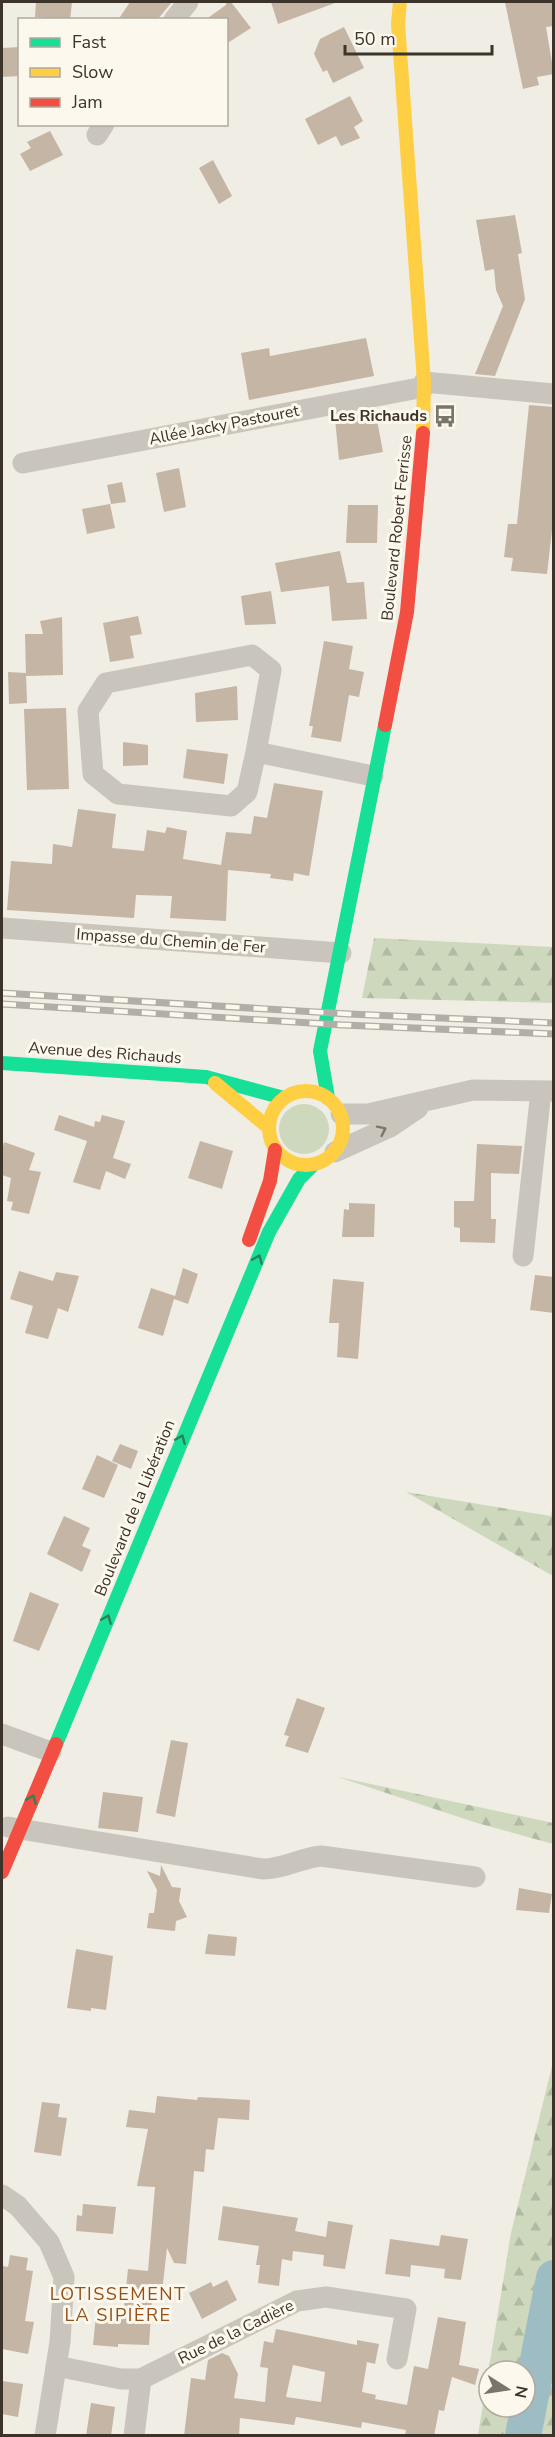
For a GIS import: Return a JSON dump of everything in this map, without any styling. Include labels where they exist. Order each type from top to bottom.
[{"type":"street","points":[[176,18],[189,2]]},
{"type":"street","name":"Boulevard Robert Ferrisse","points":[[288,1096],[320,1051],[341,953],[406,612],[423,460],[424,384],[398,24],[400,2]]},
{"type":"street","name":"Allée Jacky Pastouret","points":[[24,464],[424,384],[554,394]]},
{"type":"street","points":[[252,655],[271,670],[256,752],[247,792],[231,806],[118,795],[93,774],[88,711],[106,683],[252,655]]},
{"type":"street","points":[[256,752],[373,776]]},
{"type":"street","name":"Impasse du Chemin de Fer","points":[[2,928],[341,953]]},
{"type":"street","name":"Boulevard Robert Ferrisse","points":[[320,1051],[334,1106]]},
{"type":"street","name":"Avenue des Richauds","points":[[2,1063],[206,1077],[288,1096]]},
{"type":"street","points":[[206,1077],[269,1128]]},
{"type":"street","points":[[246,1249],[270,1181],[276,1150],[269,1128],[273,1111],[288,1096],[311,1091],[334,1106],[368,1114],[473,1090],[547,1091],[523,1256]]},
{"type":"street","points":[[276,1150],[292,1163],[314,1165],[326,1160],[335,1152],[390,1127],[426,1102]]},
{"type":"street","points":[[334,1106],[342,1140],[335,1152]]},
{"type":"street","name":"Boulevard de la Libération","points":[[9,1832],[41,1749],[269,1232],[299,1179],[314,1165]]},
{"type":"street","name":"Boulevard de la Libération","points":[[92,1621],[210,1336]]},
{"type":"street","points":[[2,1734],[41,1749]]},
{"type":"street","name":"Boulevard de la Libération","points":[[2,1872],[9,1832],[22,1787]]},
{"type":"street","points":[[9,1832],[263,1869],[278,1869],[306,1858],[321,1857],[475,1877]]},
{"type":"street","points":[[2,2195],[18,2206],[49,2242],[64,2277],[56,2366],[45,2436]]},
{"type":"street","name":"Rue de la Cadière","points":[[141,2379],[297,2301],[326,2297],[406,2310],[397,2359]]},
{"type":"street","points":[[56,2366],[121,2379],[141,2379],[134,2436]]},
{"type":"green space","points":[[374,938],[553,947],[553,1003],[362,998]]},
{"type":"green space","points":[[304,1104],[313,1106],[324,1115],[329,1129],[327,1138],[318,1149],[304,1154],[295,1152],[284,1143],[279,1129],[281,1120],[290,1109]]},
{"type":"green space","points":[[406,1492],[551,1516],[553,1502],[553,1576]]},
{"type":"green space","points":[[338,1777],[553,1823],[553,1844],[477,1823]]},
{"type":"green space","points":[[553,2062],[553,2435],[478,2435],[481,2419],[537,2419],[537,2359],[490,2359],[511,2233]]},
{"type":"building","points":[[36,2],[72,2],[70,18],[35,17]]},
{"type":"building","points":[[130,2],[172,2],[159,18],[119,18]]},
{"type":"building","points":[[226,2],[231,2],[251,28],[228,43],[228,18],[208,18],[226,5]]},
{"type":"building","points":[[271,2],[335,2],[335,3],[278,24]]},
{"type":"building","points":[[505,2],[554,2],[554,26],[546,27],[554,74],[537,77],[539,85],[523,89]]},
{"type":"building","points":[[344,27],[364,68],[333,83],[327,70],[323,72],[314,54],[320,39]]},
{"type":"building","points":[[18,47],[18,76],[2,77],[2,48]]},
{"type":"building","points":[[350,96],[363,121],[354,127],[360,138],[341,146],[336,136],[318,145],[305,119]]},
{"type":"building","points":[[50,131],[63,155],[30,171],[20,154],[31,148],[27,142]]},
{"type":"building","points":[[213,160],[232,196],[219,204],[199,168]]},
{"type":"building","points":[[515,215],[522,253],[518,254],[525,299],[495,376],[475,374],[503,306],[496,290],[494,269],[485,271],[476,220]]},
{"type":"building","points":[[366,338],[374,376],[249,400],[241,353],[269,348],[270,356]]},
{"type":"building","points":[[529,405],[554,407],[554,513],[547,574],[511,571],[513,558],[504,557],[508,524],[517,524]]},
{"type":"building","points":[[365,414],[366,422],[377,420],[383,452],[339,460],[335,419]]},
{"type":"building","points":[[179,468],[186,507],[164,512],[156,473]]},
{"type":"building","points":[[122,482],[126,502],[111,504],[107,485]]},
{"type":"building","points":[[110,504],[115,528],[87,534],[82,509]]},
{"type":"building","points":[[348,505],[378,505],[377,543],[346,543]]},
{"type":"building","points":[[340,551],[347,583],[364,582],[367,619],[332,621],[329,586],[281,592],[275,563]]},
{"type":"building","points":[[271,591],[276,624],[245,625],[241,596]]},
{"type":"building","points":[[138,616],[142,634],[130,636],[134,658],[110,662],[103,623]]},
{"type":"building","points":[[62,617],[63,675],[26,676],[25,634],[43,634],[40,621]]},
{"type":"building","points":[[324,641],[353,646],[349,669],[364,672],[359,697],[349,695],[341,742],[311,737],[313,726],[309,726]]},
{"type":"building","points":[[8,672],[26,673],[27,703],[9,704]]},
{"type":"building","points":[[237,686],[238,720],[196,722],[195,693]]},
{"type":"building","points":[[66,708],[69,789],[27,790],[24,709]]},
{"type":"building","points":[[123,742],[148,745],[148,765],[123,766]]},
{"type":"building","points":[[187,749],[228,754],[224,784],[183,778]]},
{"type":"building","points":[[274,783],[323,791],[309,876],[294,873],[293,881],[270,878],[271,874],[228,870],[226,921],[170,918],[172,896],[136,895],[134,918],[7,910],[11,861],[52,864],[53,844],[72,847],[78,809],[116,814],[112,848],[144,851],[147,830],[165,833],[167,827],[187,831],[183,859],[221,865],[226,832],[251,834],[254,816],[267,818]]},
{"type":"building","points":[[59,1115],[94,1127],[95,1121],[100,1122],[102,1115],[125,1121],[113,1158],[131,1164],[125,1179],[106,1171],[100,1190],[73,1182],[87,1141],[54,1130]]},
{"type":"building","points":[[200,1141],[233,1151],[222,1189],[188,1178]]},
{"type":"building","points":[[4,1142],[35,1153],[29,1170],[41,1172],[29,1214],[11,1210],[13,1202],[7,1201],[11,1178],[2,1175]]},
{"type":"building","points":[[477,1144],[522,1146],[519,1174],[491,1173],[491,1219],[496,1219],[495,1243],[460,1242],[460,1228],[454,1227],[454,1201],[474,1201]]},
{"type":"building","points":[[349,1203],[375,1204],[374,1237],[342,1237],[344,1209],[349,1210]]},
{"type":"building","points":[[183,1268],[198,1274],[188,1304],[174,1299],[163,1336],[138,1328],[151,1288],[175,1296]]},
{"type":"building","points":[[19,1271],[53,1281],[56,1272],[79,1276],[68,1312],[58,1308],[48,1339],[25,1333],[33,1306],[10,1299]]},
{"type":"building","points":[[535,1275],[554,1277],[554,1313],[530,1310]]},
{"type":"building","points":[[333,1279],[364,1282],[358,1359],[337,1357],[339,1323],[329,1323]]},
{"type":"building","points":[[120,1444],[138,1451],[131,1469],[112,1461]]},
{"type":"building","points":[[97,1455],[118,1465],[104,1498],[82,1489]]},
{"type":"building","points":[[64,1516],[90,1528],[82,1546],[91,1550],[82,1572],[47,1554]]},
{"type":"building","points":[[30,1592],[59,1604],[39,1651],[13,1641]]},
{"type":"building","points":[[297,1698],[325,1708],[308,1753],[285,1746],[289,1736],[284,1735]]},
{"type":"building","points":[[171,1740],[188,1743],[175,1817],[156,1813]]},
{"type":"building","points":[[103,1792],[143,1797],[138,1832],[98,1828]]},
{"type":"building","points":[[161,1865],[172,1887],[181,1888],[179,1901],[187,1917],[176,1921],[175,1931],[147,1928],[149,1913],[154,1913],[157,1890],[147,1871],[160,1876]]},
{"type":"building","points":[[519,1888],[552,1894],[549,1913],[516,1910]]},
{"type":"building","points":[[208,1934],[237,1937],[235,1956],[205,1954]]},
{"type":"building","points":[[76,1949],[113,1956],[106,2010],[67,2008]]},
{"type":"building","points":[[157,2096],[197,2100],[198,2097],[250,2100],[249,2120],[218,2118],[214,2150],[206,2149],[204,2172],[194,2171],[186,2264],[174,2263],[167,2248],[161,2301],[152,2300],[149,2345],[118,2344],[118,2347],[93,2345],[96,2315],[123,2317],[128,2269],[148,2271],[155,2187],[137,2186],[148,2129],[126,2127],[129,2110],[155,2113]]},
{"type":"building","points":[[42,2102],[60,2104],[58,2117],[67,2118],[61,2156],[34,2152]]},
{"type":"building","points":[[83,2204],[116,2207],[113,2234],[76,2231],[77,2215],[82,2216]]},
{"type":"building","points":[[223,2206],[298,2218],[295,2231],[326,2237],[328,2221],[353,2225],[345,2269],[323,2266],[324,2255],[293,2251],[292,2261],[282,2259],[279,2286],[258,2283],[260,2265],[256,2265],[259,2246],[218,2240]]},
{"type":"building","points":[[441,2235],[468,2239],[461,2280],[444,2278],[445,2269],[411,2265],[410,2277],[385,2274],[390,2239],[439,2246]]},
{"type":"building","points":[[10,2255],[28,2258],[26,2270],[33,2271],[25,2321],[34,2322],[28,2354],[2,2349],[2,2275],[3,2266],[8,2267]]},
{"type":"building","points":[[227,2280],[237,2300],[202,2319],[189,2293],[211,2282],[213,2287]]},
{"type":"building","points":[[438,2317],[466,2322],[459,2365],[477,2369],[475,2385],[452,2377],[444,2411],[439,2410],[434,2436],[405,2436],[406,2430],[362,2422],[361,2428],[296,2417],[294,2425],[240,2418],[239,2436],[184,2436],[191,2378],[205,2380],[208,2360],[222,2353],[229,2356],[238,2374],[234,2398],[265,2402],[268,2368],[260,2367],[264,2341],[273,2343],[276,2329],[357,2345],[357,2340],[379,2344],[375,2364],[367,2362],[362,2392],[376,2395],[375,2399],[407,2405],[414,2366],[428,2369]],"holes":[[[293,2365],[325,2372],[321,2402],[286,2397]]]},
{"type":"building","points":[[2,2381],[23,2384],[18,2417],[2,2414]]},
{"type":"building","points":[[91,2403],[115,2407],[111,2436],[86,2436]]},
{"type":"waterway","points":[[523,2436],[554,2278]]},
{"type":"railway","points":[[2,993],[349,1014],[554,1023]]},
{"type":"railway","points":[[2,1004],[343,1025],[554,1034]]},
{"type":"traffic: fast","points":[[328,1098],[320,1051],[385,725]]},
{"type":"traffic: fast","points":[[2,1063],[206,1077],[284,1098]]},
{"type":"traffic: fast","points":[[56,1744],[269,1232],[299,1179],[313,1165]]},
{"type":"traffic: slow","points":[[400,2],[398,24],[424,382],[423,433]]},
{"type":"traffic: slow","points":[[215,1083],[269,1128]]},
{"type":"traffic: slow","points":[[306,1091],[327,1097],[337,1107],[343,1128],[337,1149],[327,1159],[306,1165],[285,1159],[275,1149],[269,1128],[275,1107],[285,1097],[306,1091]]},
{"type":"traffic: jam","points":[[385,725],[407,612],[423,433]]},
{"type":"traffic: jam","points":[[249,1240],[270,1181],[275,1150]]},
{"type":"traffic: jam","points":[[2,1872],[56,1744]]},
{"type":"place","name":"Les Richauds","points":[[445,416]]},
{"type":"district","name":"LOTISSEMENT LA SIPIÈRE","points":[[118,2304]]}]
